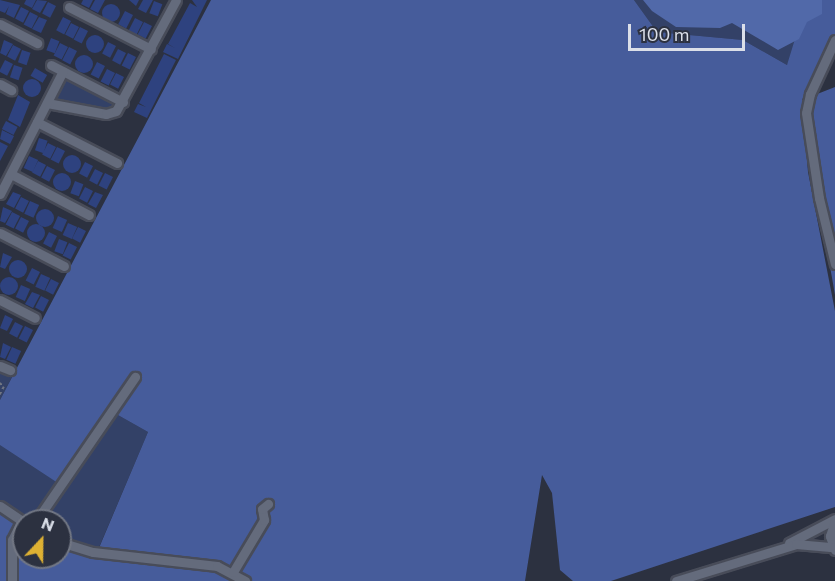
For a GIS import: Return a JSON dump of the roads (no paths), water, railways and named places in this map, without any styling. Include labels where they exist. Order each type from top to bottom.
[{"type":"street","points":[[47,103],[106,114],[116,111],[123,102],[176,0]]},
{"type":"street","points":[[69,7],[151,49]]},
{"type":"street","points":[[0,24],[37,43]]},
{"type":"street","points":[[835,40],[810,94],[806,113],[819,198],[835,264]]},
{"type":"street","points":[[51,65],[123,102]]},
{"type":"street","points":[[0,194],[63,71]]},
{"type":"street","points":[[0,84],[11,90]]},
{"type":"street","points":[[37,122],[117,163]]},
{"type":"street","points":[[11,174],[89,214]]},
{"type":"street","points":[[0,233],[64,267]]},
{"type":"street","points":[[0,300],[35,318]]},
{"type":"street","points":[[0,366],[10,370]]},
{"type":"street","points":[[44,509],[135,377]]},
{"type":"street","points":[[233,572],[264,520],[262,509],[268,504]]},
{"type":"street","points":[[781,548],[835,520]]},
{"type":"street","points":[[676,581],[781,548],[810,543],[834,549],[831,531],[835,520]]},
{"type":"street","points":[[72,546],[93,552],[206,565],[233,572],[245,581]]}]
